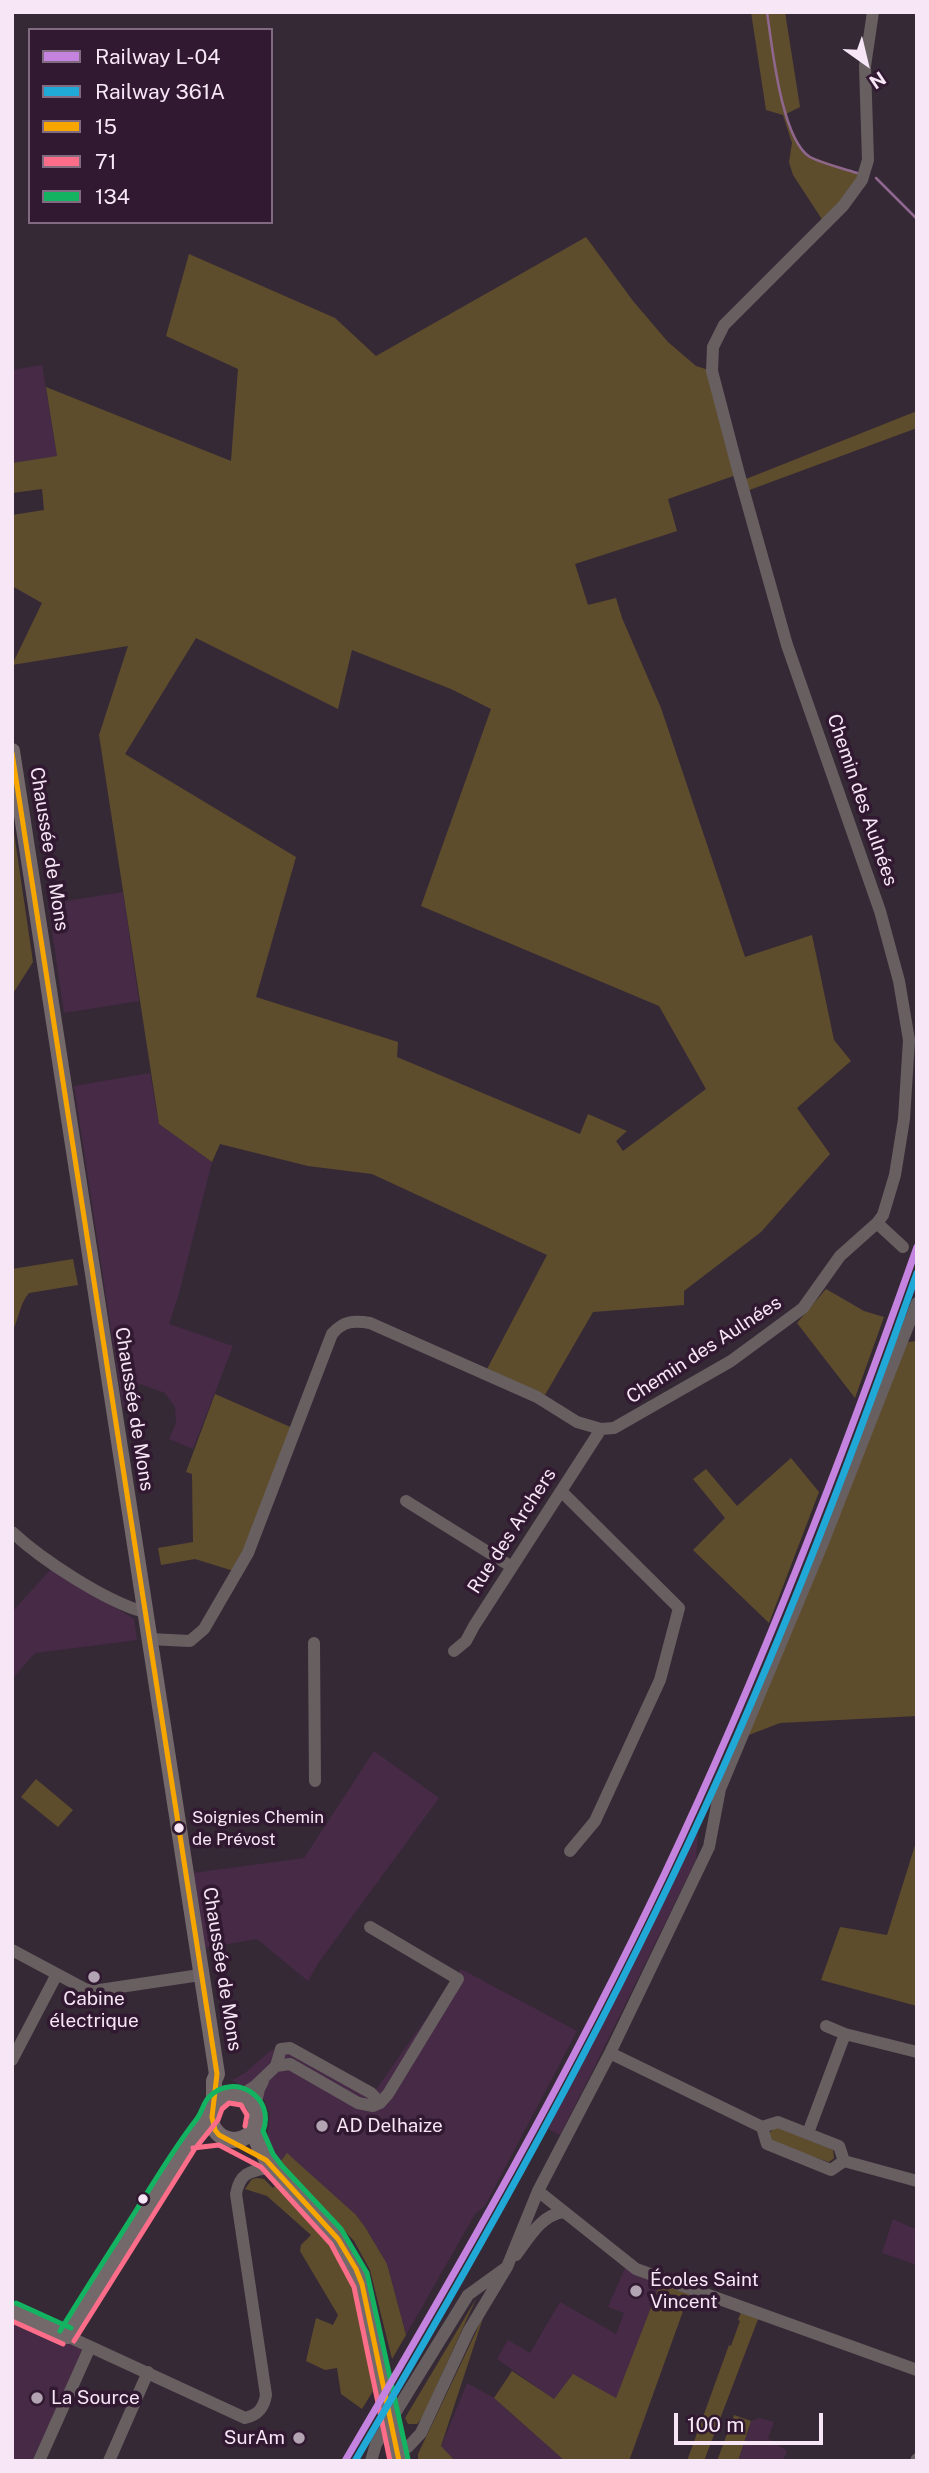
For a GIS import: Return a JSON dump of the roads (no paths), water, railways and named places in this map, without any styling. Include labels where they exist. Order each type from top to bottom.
[{"type":"main road","name":"Chaussée de Mons","points":[[12,751],[217,2074],[212,2110]]},
{"type":"main road","name":"Chaussée de Mons","points":[[217,2074],[237,2094]]},
{"type":"main road","points":[[12,2311],[67,2336],[192,2139],[212,2110],[226,2095],[237,2094],[255,2107],[257,2118],[253,2130],[245,2138],[192,2139]]},
{"type":"main road","points":[[212,2110],[212,2126],[269,2163]]},
{"type":"main road","points":[[253,2130],[269,2163],[338,2239],[356,2269],[362,2284],[398,2456]]},
{"type":"street","name":"Chemin des Aulnées","points":[[601,1429],[624,1424],[731,1361],[793,1318],[808,1302],[840,1256],[883,1215],[895,1175],[904,1119],[909,1058],[905,1012],[880,911],[796,671],[769,585],[722,409],[712,360],[716,338],[724,325],[843,206],[862,180],[868,160],[865,66],[873,12]]},
{"type":"street","points":[[877,1223],[903,1247]]},
{"type":"street","points":[[371,2461],[376,2444],[468,2295],[507,2267],[538,2191],[610,2053],[709,1847],[720,1789],[822,1545],[917,1303]]},
{"type":"street","points":[[149,1639],[190,1641],[204,1629],[248,1553],[332,1334],[346,1323],[370,1323],[537,1397],[577,1422],[601,1429]]},
{"type":"street","name":"Rue des Archers","points":[[454,1651],[466,1641],[601,1429]]},
{"type":"street","points":[[561,1491],[680,1608],[660,1681],[595,1821],[570,1851]]},
{"type":"street","points":[[406,1500],[512,1567]]},
{"type":"street","points":[[12,1532],[82,1581],[127,1607],[144,1612]]},
{"type":"street","points":[[314,1643],[315,1781]]},
{"type":"street","points":[[255,2107],[258,2089],[265,2078],[276,2066],[290,2064],[358,2103],[373,2106],[388,2094],[458,1979],[370,1927]]},
{"type":"street","points":[[12,1950],[93,1991],[200,1975]]},
{"type":"street","points":[[12,2060],[57,1975]]},
{"type":"street","points":[[826,2026],[845,2034],[917,2052]]},
{"type":"street","points":[[808,2133],[845,2034]]},
{"type":"street","points":[[610,2053],[762,2127],[778,2122],[839,2146],[844,2161]]},
{"type":"street","points":[[237,2094],[265,2078]]},
{"type":"street","points":[[762,2127],[766,2144],[831,2170],[844,2161]]},
{"type":"street","points":[[844,2161],[917,2181]]},
{"type":"street","points":[[67,2336],[245,2418],[255,2415],[264,2403],[265,2395],[236,2194],[238,2182],[246,2174],[269,2163]]},
{"type":"street","points":[[538,2191],[636,2269],[917,2370]]},
{"type":"street","points":[[398,2456],[421,2433],[469,2330],[507,2267],[542,2222],[563,2212]]},
{"type":"street","points":[[38,2461],[90,2347]]},
{"type":"street","points":[[108,2461],[148,2372]]},
{"type":"waterway","points":[[767,12],[779,90],[800,147],[810,157],[857,173]]},
{"type":"waterway","points":[[876,178],[917,219]]},
{"type":"rail line","name":"L-04","points":[[345,2461],[511,2171],[590,2023],[665,1873],[734,1719],[799,1563],[917,1247]]},
{"type":"rail line","name":"361A","points":[[355,2461],[519,2174],[597,2028],[671,1880],[739,1731],[802,1580],[917,1273]]},
{"type":"place","name":"Soignies Chemin de Prévost","points":[[179,1828]]},
{"type":"place","name":"Cabine électrique","points":[[94,1977]]},
{"type":"place","name":"AD Delhaize","points":[[322,2126]]},
{"type":"place","name":"Écoles Saint Vincent","points":[[636,2291]]},
{"type":"place","name":"La Source","points":[[37,2398]]},
{"type":"place","name":"SurAm","points":[[299,2438]]}]
